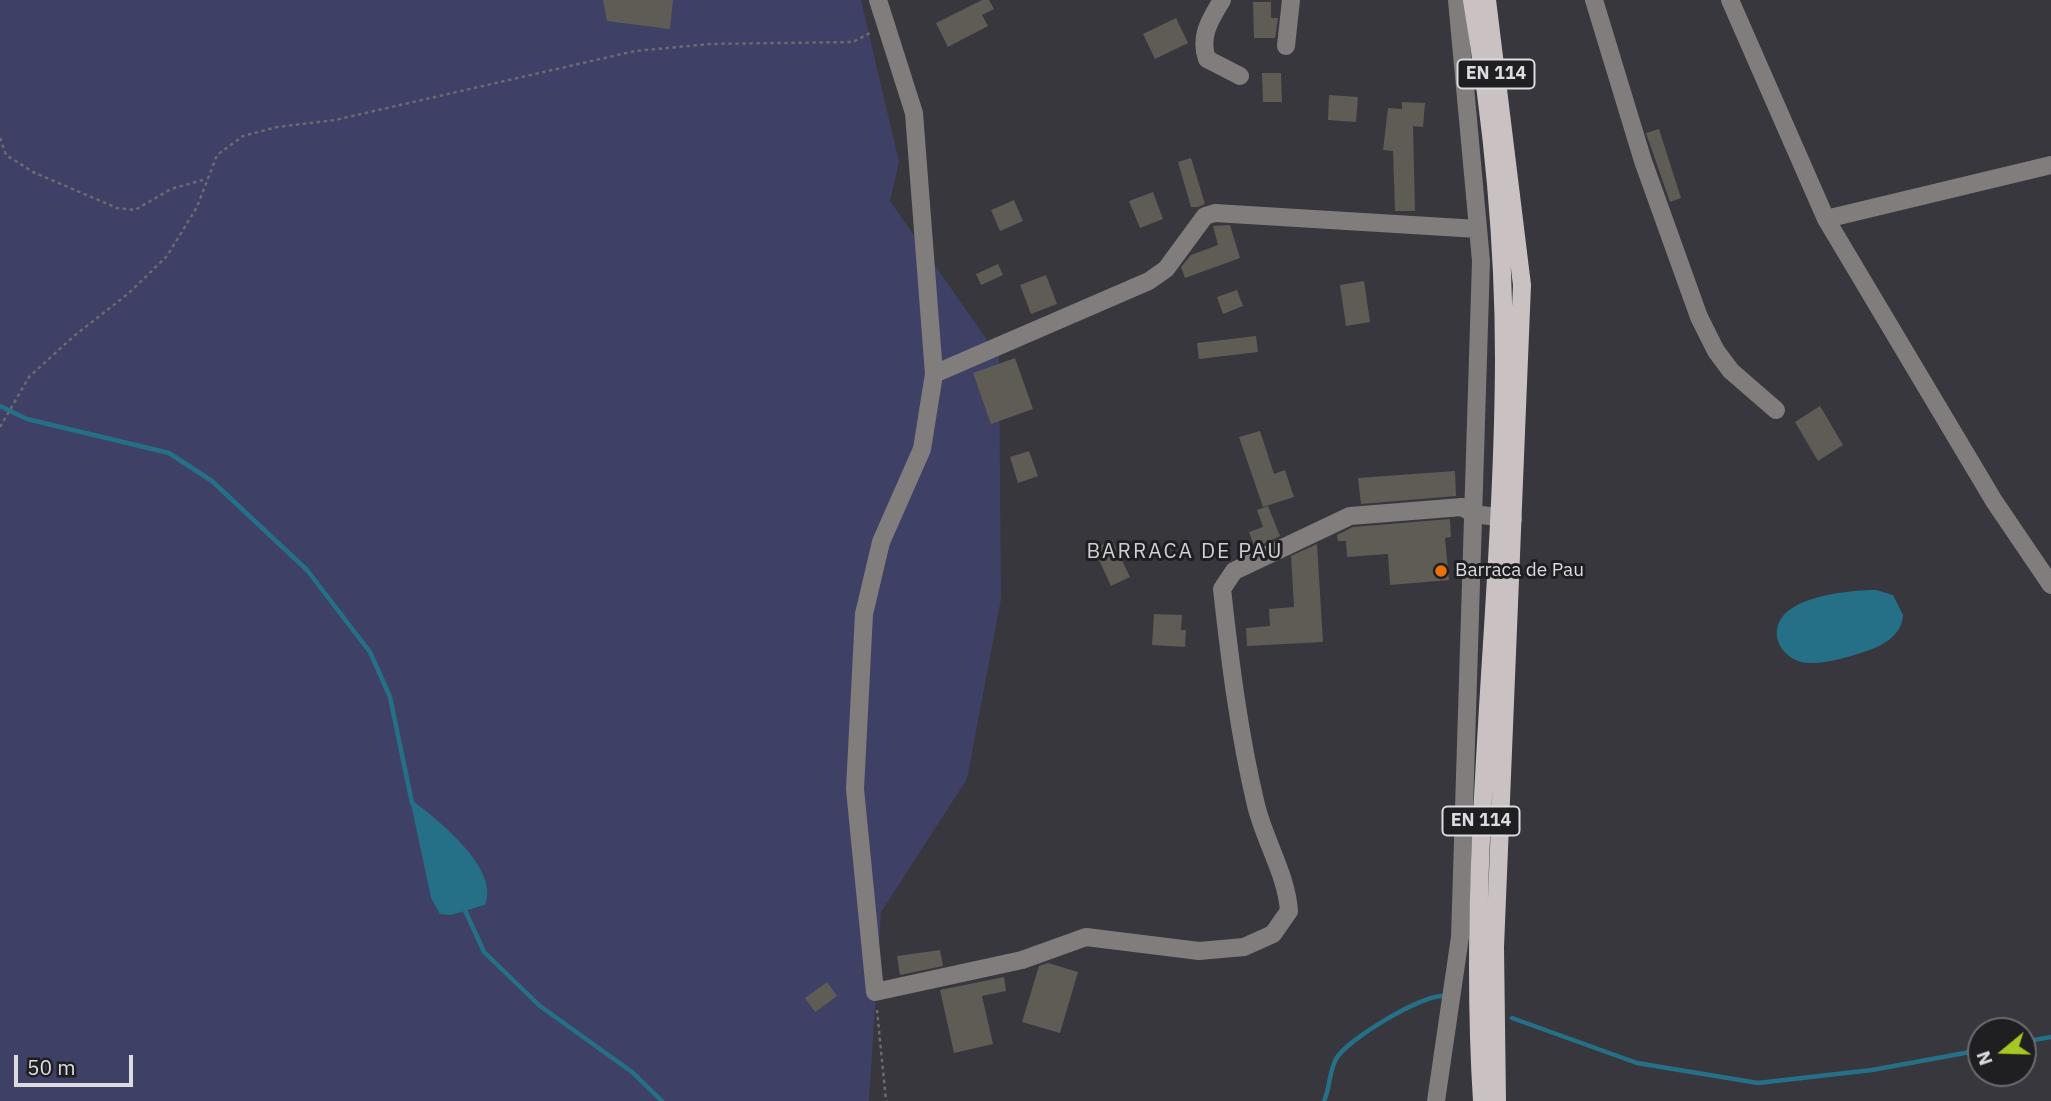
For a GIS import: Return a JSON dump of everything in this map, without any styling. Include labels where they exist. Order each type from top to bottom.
[{"type":"main road","name":"EN 114","points":[[1472,0],[1484,70],[1503,288],[1505,519],[1495,947],[1497,1101]]},
{"type":"main road","name":"EN 114","points":[[1482,1101],[1477,1022],[1476,926],[1522,285],[1486,0]]},
{"type":"street","points":[[878,0],[914,113],[934,374],[922,449],[881,542],[864,614],[855,789],[875,992],[1022,960],[1086,937],[1199,951],[1244,947],[1273,934],[1289,911],[1287,886],[1256,807],[1230,667],[1222,589],[1234,571],[1350,516],[1462,507],[1474,514],[1505,519]]},
{"type":"street","points":[[1222,0],[1202,38],[1203,50],[1207,59],[1240,76]]},
{"type":"street","points":[[1286,46],[1291,0]]},
{"type":"street","points":[[1436,1101],[1460,937],[1481,261],[1457,0]]},
{"type":"street","points":[[1594,0],[1643,161],[1699,317],[1716,351],[1731,371],[1776,410]]},
{"type":"street","points":[[1730,0],[1826,219],[1994,501],[2051,585]]},
{"type":"street","points":[[1826,219],[2051,165]]},
{"type":"street","points":[[934,374],[1149,281],[1166,269],[1205,216],[1215,213],[1478,229]]},
{"type":"path","points":[[0,427],[29,377],[74,336],[129,293],[167,256],[197,207],[217,155],[243,136],[277,127],[335,120],[635,51],[710,44],[853,42],[886,26]]},
{"type":"path","points":[[0,138],[6,155],[33,172],[117,208],[135,210],[171,189],[208,179]]},
{"type":"path","points":[[875,992],[886,1101]]},
{"type":"shaded area","points":[[0,0],[861,0],[899,162],[890,201],[999,357],[1001,599],[967,779],[881,912],[869,1101],[0,1101]],"holes":[[[411,799],[485,905],[451,915],[431,898]]]},
{"type":"shaded area","points":[[1876,590],[1893,595],[1903,615],[1896,634],[1880,646],[1839,659],[1809,663],[1791,657],[1779,644],[1777,627],[1788,611],[1796,606],[1830,594]]},
{"type":"shaded area","points":[[410,799],[449,831],[475,861],[484,876],[487,891],[485,905],[451,915],[440,914],[431,898]]},
{"type":"building","points":[[603,0],[673,0],[670,29],[607,21]]},
{"type":"building","points":[[982,0],[989,0],[994,9],[982,15],[988,26],[948,47],[936,23]]},
{"type":"building","points":[[1253,2],[1271,2],[1271,18],[1278,18],[1275,38],[1254,38]]},
{"type":"building","points":[[1176,18],[1188,43],[1155,59],[1143,34]]},
{"type":"building","points":[[1262,73],[1281,73],[1282,102],[1263,102]]},
{"type":"building","points":[[1329,95],[1358,97],[1356,122],[1328,120]]},
{"type":"building","points":[[1402,102],[1425,103],[1423,127],[1413,126],[1415,211],[1395,211],[1393,151],[1383,150],[1388,108],[1402,109]]},
{"type":"building","points":[[1659,129],[1681,198],[1670,202],[1646,133]]},
{"type":"building","points":[[1191,158],[1205,204],[1198,207],[1191,207],[1178,162]]},
{"type":"building","points":[[1153,192],[1163,219],[1140,228],[1129,201]]},
{"type":"building","points":[[1014,200],[1023,221],[1000,231],[991,210]]},
{"type":"building","points":[[1230,225],[1240,258],[1185,278],[1181,267],[1191,255],[1218,245],[1213,226]]},
{"type":"building","points":[[998,264],[1003,275],[981,285],[976,274]]},
{"type":"building","points":[[1046,275],[1057,304],[1031,314],[1020,285]]},
{"type":"building","points":[[1364,281],[1370,322],[1346,326],[1340,285]]},
{"type":"building","points":[[1237,290],[1243,306],[1223,314],[1217,297]]},
{"type":"building","points":[[1256,336],[1258,352],[1199,359],[1197,343]]},
{"type":"building","points":[[1015,358],[1033,409],[991,424],[973,373]]},
{"type":"building","points":[[1820,406],[1843,445],[1818,461],[1795,422]]},
{"type":"building","points":[[1260,431],[1274,474],[1285,470],[1294,497],[1263,507],[1239,437]]},
{"type":"building","points":[[1029,451],[1038,476],[1018,483],[1010,457]]},
{"type":"building","points":[[1455,471],[1456,496],[1361,504],[1358,478]]},
{"type":"building","points":[[1268,506],[1280,536],[1255,548],[1249,532],[1263,527],[1257,510]]},
{"type":"building","points":[[1450,519],[1451,537],[1445,538],[1449,580],[1390,585],[1388,554],[1347,557],[1346,541],[1338,541],[1337,535],[1353,527]]},
{"type":"building","points":[[1112,540],[1130,577],[1111,586],[1094,549]]},
{"type":"building","points":[[1317,544],[1323,642],[1247,646],[1246,628],[1270,626],[1269,609],[1294,607],[1291,556]]},
{"type":"building","points":[[1154,614],[1182,615],[1181,630],[1186,630],[1185,647],[1152,645]]},
{"type":"building","points":[[940,950],[943,966],[900,975],[897,956]]},
{"type":"building","points":[[1048,963],[1078,972],[1060,1033],[1022,1022],[1039,966]]},
{"type":"building","points":[[1004,977],[1006,991],[982,996],[993,1044],[954,1053],[940,990]]},
{"type":"building","points":[[827,982],[837,996],[815,1012],[805,998]]},
{"type":"waterway","points":[[0,406],[27,419],[169,453],[212,481],[307,570],[370,652],[390,697],[412,803]]},
{"type":"waterway","points":[[464,908],[484,952],[540,1006],[632,1072],[662,1101]]},
{"type":"waterway","points":[[1324,1101],[1336,1059],[1354,1041],[1403,1010],[1433,997],[1443,996]]},
{"type":"waterway","points":[[1512,1018],[1637,1063],[1758,1083],[1872,1070],[1967,1053]]},
{"type":"waterway","points":[[2037,1040],[2051,1037]]},
{"type":"place","name":"Barraca de Pau","points":[[1441,571]]},
{"type":"district","name":"BARRACA DE PAU","points":[[1185,552]]}]
